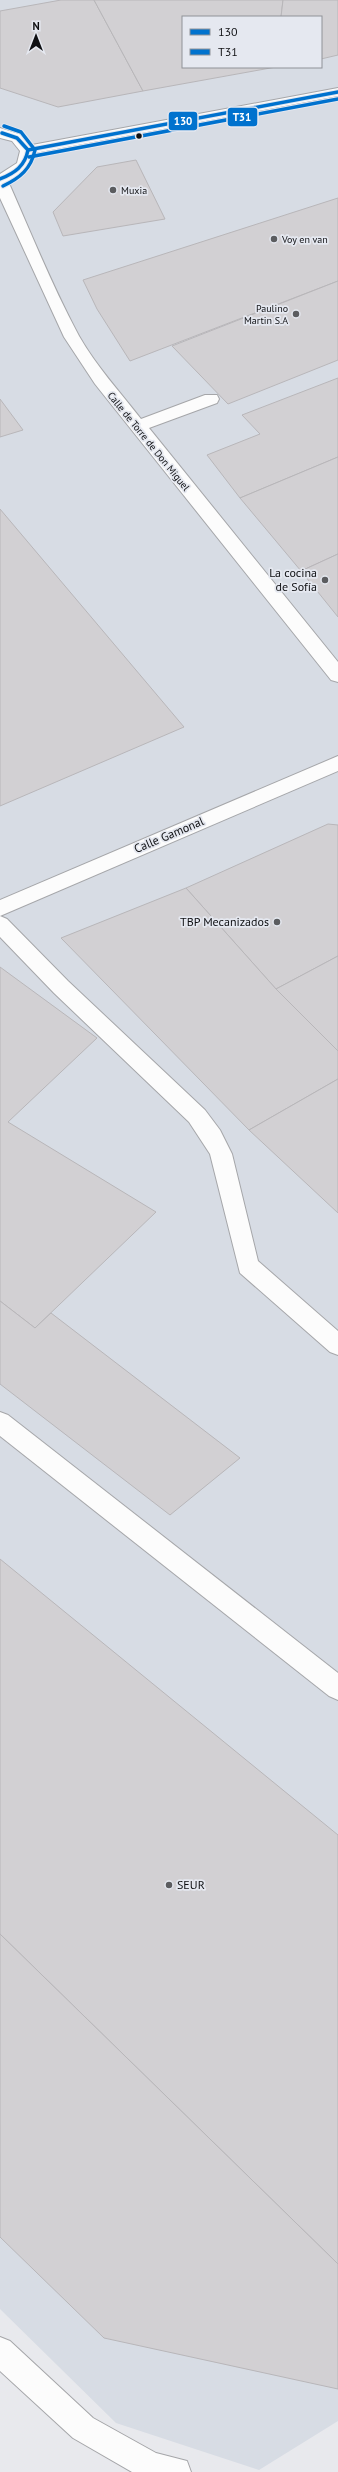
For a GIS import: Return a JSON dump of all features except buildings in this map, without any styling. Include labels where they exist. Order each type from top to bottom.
[{"type":"street","points":[[28,150],[338,92]]},
{"type":"street","points":[[0,133],[17,138],[28,150],[27,162],[17,173],[0,180]]},
{"type":"street","name":"Calle de Torre de Don Miguel","points":[[0,180],[53,300],[72,337],[101,380],[338,675]]},
{"type":"street","points":[[137,426],[211,398]]},
{"type":"street","name":"Calle Gamonal","points":[[0,908],[338,763]]},
{"type":"street","points":[[0,924],[61,987],[197,1116],[212,1136],[221,1154],[248,1266],[338,1344]]},
{"type":"street","points":[[0,1422],[338,1688]]},
{"type":"street","points":[[0,2351],[83,2428],[152,2467],[176,2472]]},
{"type":"shaded area","points":[[0,0],[338,0],[338,2421],[259,2470],[116,2423],[0,2309]]},
{"type":"transit line","name":"130","points":[[28,150],[338,92]]},
{"type":"transit line","name":"T31","points":[[29,157],[338,99]]},
{"type":"transit line","name":"T31","points":[[3,186],[20,177],[24,173],[31,163],[35,150],[21,132],[4,126]]},
{"type":"transit line","name":"130","points":[[0,179],[19,169],[25,161],[28,150],[17,138],[2,133]]},
{"type":"place","name":"Muxia","points":[[113,190]]},
{"type":"place","name":"Voy en van","points":[[274,239]]},
{"type":"place","name":"Paulino Martin S.A","points":[[296,314]]},
{"type":"place","name":"La cocina de Sofía","points":[[325,580]]},
{"type":"place","name":"TBP Mecanizados","points":[[277,922]]},
{"type":"place","name":"SEUR","points":[[169,1885]]}]
